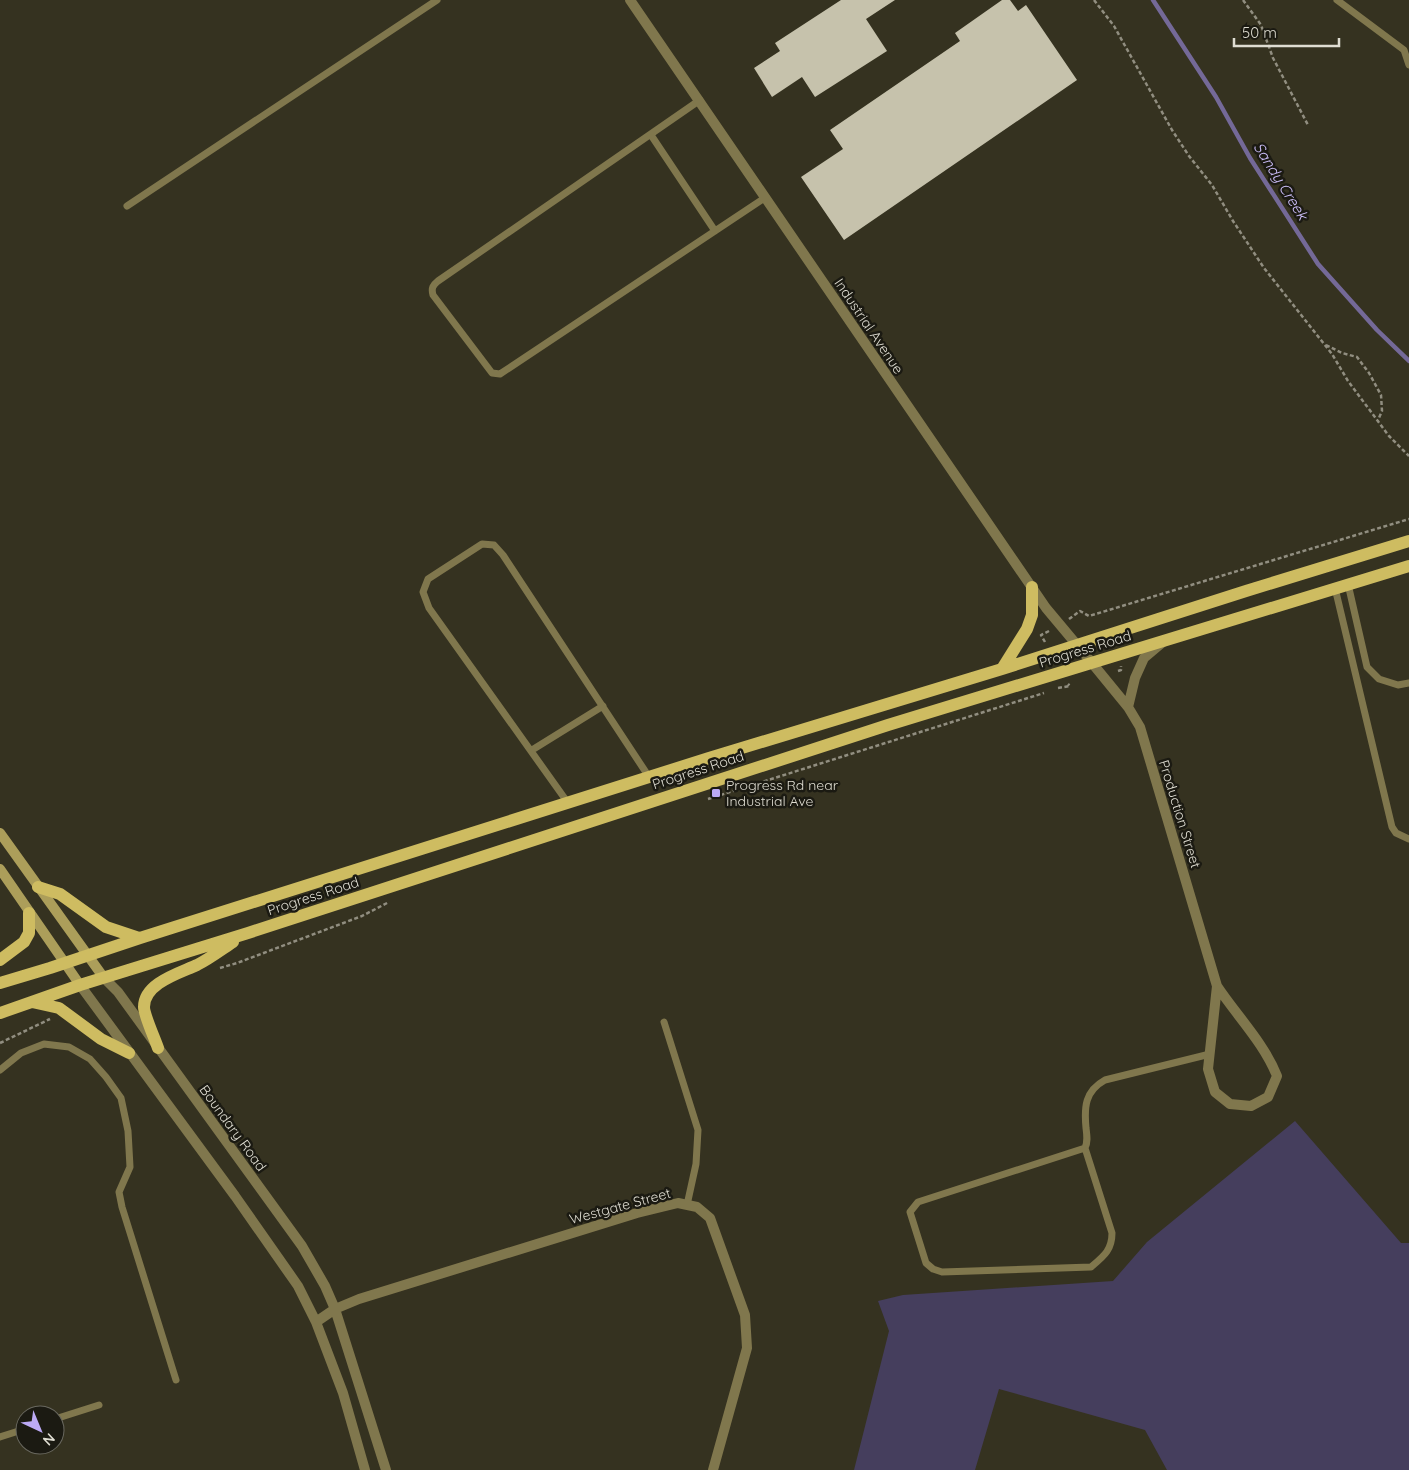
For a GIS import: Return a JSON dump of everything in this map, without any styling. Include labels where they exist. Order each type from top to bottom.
[{"type":"main road","name":"Progress Road","points":[[0,983],[649,777],[1002,669],[1409,541]]},
{"type":"main road","name":"Progress Road","points":[[0,1013],[80,985],[248,933],[645,803],[1062,672],[1409,566]]},
{"type":"main road","points":[[1002,669],[1027,629],[1032,615],[1032,587]]},
{"type":"main road","name":"Boundary Road","points":[[0,833],[104,978]]},
{"type":"main road","points":[[0,869],[80,985]]},
{"type":"main road","points":[[38,887],[60,894],[106,927],[140,938]]},
{"type":"main road","points":[[0,960],[24,942],[29,933],[29,913]]},
{"type":"main road","points":[[158,1048],[144,1007],[151,990],[166,978],[198,964],[248,933]]},
{"type":"main road","points":[[32,1002],[59,1008],[101,1039],[130,1053]]},
{"type":"street","name":"Industrial Avenue","points":[[630,0],[1046,608],[1092,663]]},
{"type":"street","points":[[1128,707],[1135,678],[1144,658],[1166,640]]},
{"type":"street","name":"Production Street","points":[[1092,663],[1128,707],[1140,727],[1217,986],[1270,1058],[1277,1076],[1268,1098],[1252,1106],[1230,1104],[1215,1092],[1208,1069],[1217,986]]},
{"type":"street","name":"Boundary Road","points":[[104,978],[118,992],[302,1246],[322,1280],[335,1309],[386,1470]]},
{"type":"street","points":[[80,985],[235,1196],[298,1286],[316,1322],[343,1392],[365,1470]]},
{"type":"street","name":"Westgate Street","points":[[316,1322],[335,1309],[359,1299],[637,1213],[678,1203],[697,1208],[710,1218],[745,1315],[747,1348],[713,1470]]},
{"type":"lane","points":[[128,206],[437,0]]},
{"type":"lane","points":[[1337,0],[1406,49],[1409,64]]},
{"type":"lane","points":[[700,100],[438,281],[432,290],[434,294],[492,373],[500,374],[766,197]]},
{"type":"lane","points":[[651,135],[715,231]]},
{"type":"lane","points":[[568,803],[429,608],[422,592],[428,579],[482,544],[494,545],[503,555],[649,777]]},
{"type":"lane","points":[[1348,584],[1366,667],[1379,679],[1398,685],[1409,682]]},
{"type":"lane","points":[[1335,588],[1392,827],[1396,832],[1409,839]]},
{"type":"lane","points":[[532,750],[603,706]]},
{"type":"lane","points":[[664,1022],[698,1130],[696,1164],[687,1205]]},
{"type":"lane","points":[[0,1070],[21,1053],[44,1044],[68,1047],[90,1059],[121,1098],[128,1131],[130,1166],[119,1192],[176,1380]]},
{"type":"lane","points":[[1085,1148],[1112,1233],[1112,1242],[1106,1255],[1091,1266],[942,1272],[933,1269],[926,1263],[910,1212],[918,1202],[1085,1148],[1088,1143],[1085,1116],[1088,1097],[1095,1085],[1105,1080],[1210,1054]]},
{"type":"lane","points":[[65,1416],[99,1405]]},
{"type":"lane","points":[[0,1437],[15,1432]]},
{"type":"path","points":[[1094,0],[1114,26],[1172,130],[1189,156],[1212,185],[1264,268],[1325,344],[1348,381],[1390,436],[1409,456]]},
{"type":"path","points":[[1243,0],[1261,24],[1273,58],[1308,124]]},
{"type":"path","points":[[1325,344],[1342,353],[1358,357],[1381,395],[1382,411],[1378,420]]},
{"type":"path","points":[[1052,653],[1041,635],[1061,625],[1080,611],[1089,616],[1409,519]]},
{"type":"path","points":[[1058,688],[1070,686],[1062,672]]},
{"type":"path","points":[[700,801],[1049,691]]},
{"type":"path","points":[[214,969],[237,963],[362,916],[396,898]]},
{"type":"path","points":[[0,1042],[49,1019],[56,1017],[66,1021],[70,1015]]},
{"type":"shaded area","points":[[1295,1121],[1401,1243],[1409,1243],[1409,1470],[1167,1470],[1145,1430],[999,1389],[975,1470],[854,1470],[889,1331],[878,1301],[903,1295],[1113,1281],[1147,1242]]},
{"type":"building","points":[[841,0],[895,0],[866,19],[887,51],[815,97],[802,77],[772,97],[754,68],[780,51],[775,43]]},
{"type":"building","points":[[1002,0],[1010,0],[1018,11],[1026,5],[1077,80],[844,240],[801,177],[843,149],[830,130],[960,41],[955,33]]},
{"type":"waterway","name":"Sandy Creek","points":[[1153,0],[1216,97],[1250,158],[1318,264],[1377,330],[1409,361]]},
{"type":"place","name":"Progress Rd near Industrial Ave","points":[[716,793]]}]
